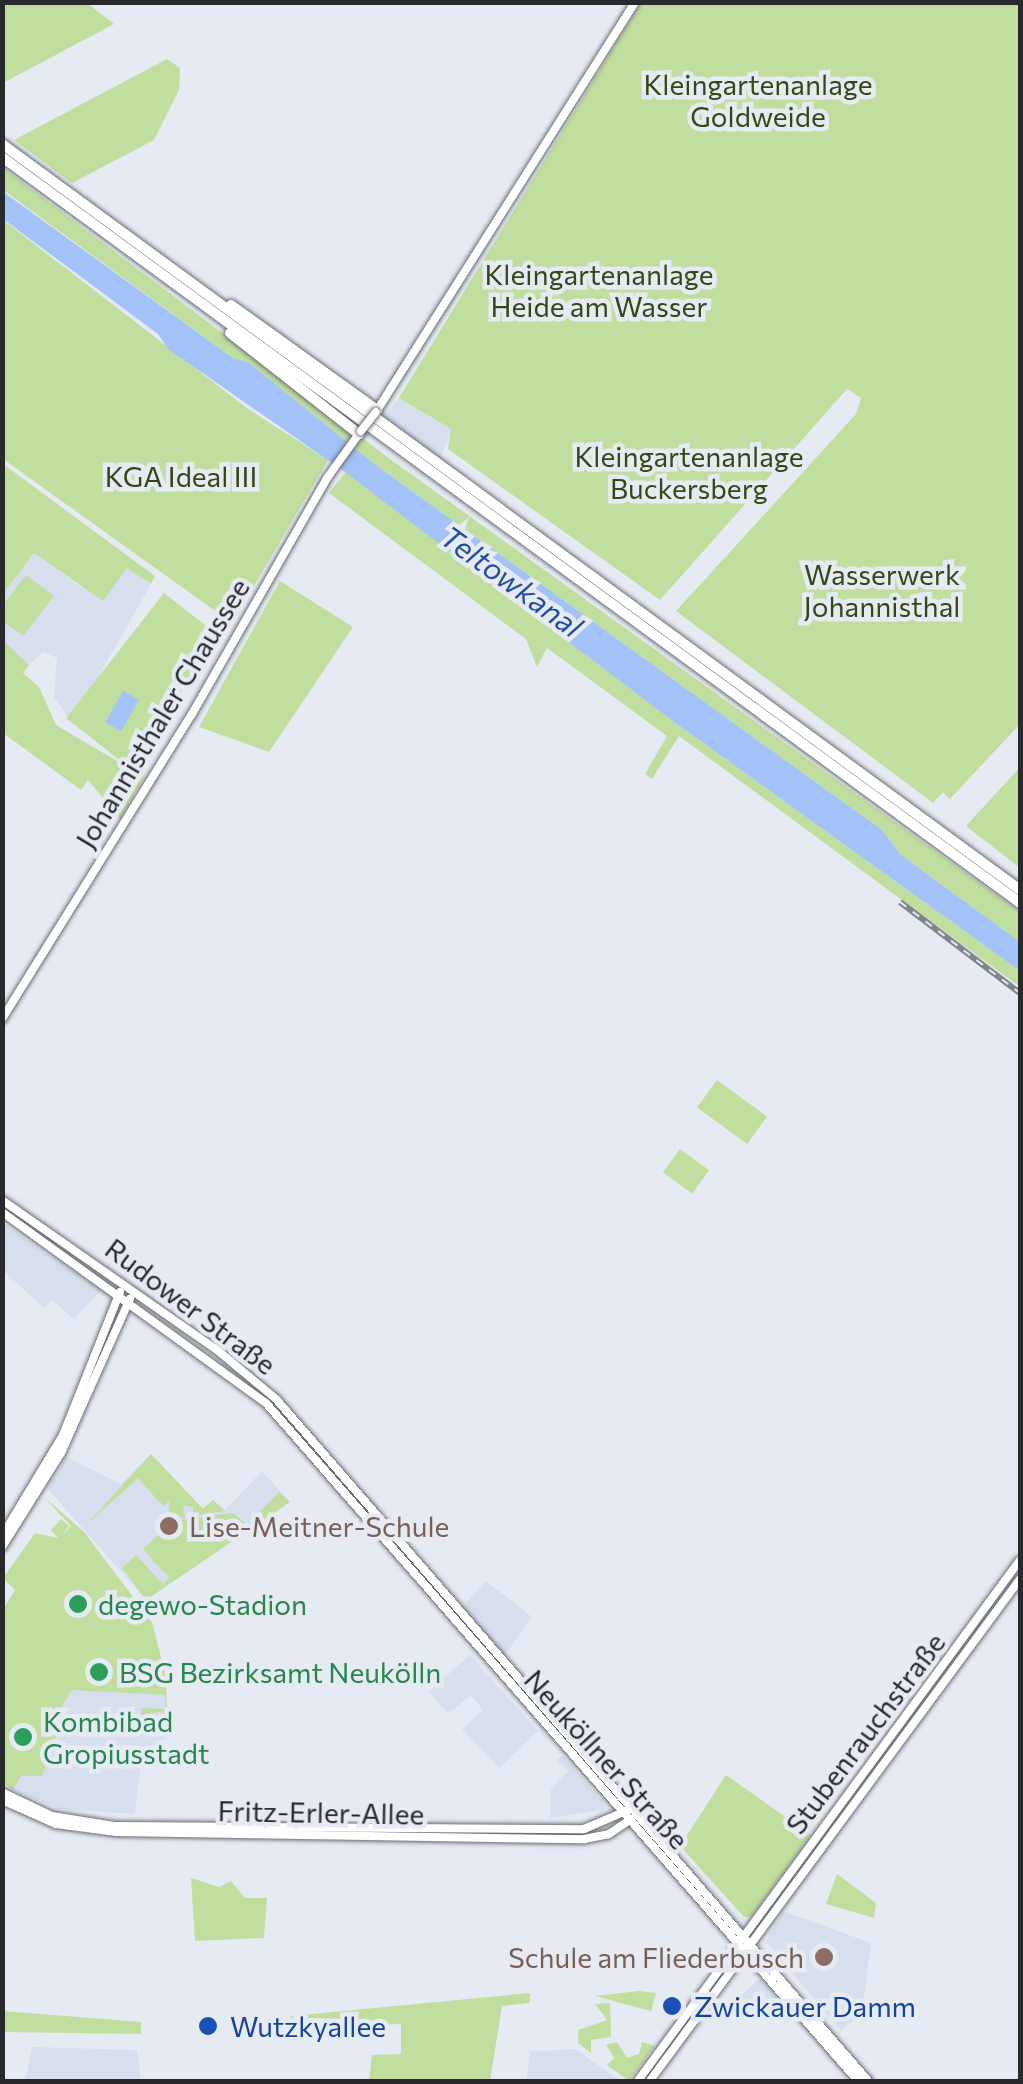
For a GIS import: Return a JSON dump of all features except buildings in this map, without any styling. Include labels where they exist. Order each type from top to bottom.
[{"type":"highway","points":[[2,144],[1020,890]]},
{"type":"highway","points":[[2,157],[1020,902]]},
{"type":"highway","points":[[204,293],[268,329],[376,411]]},
{"type":"highway","points":[[226,323],[247,348],[359,435]]},
{"type":"main road","points":[[376,411],[636,2]]},
{"type":"main road","name":"Johannisthaler Chaussee","points":[[2,1019],[192,714],[332,471],[376,411]]},
{"type":"main road","name":"Rudower Straße","points":[[2,1200],[21,1218],[245,1378],[335,1469]]},
{"type":"main road","name":"Rudower Straße","points":[[2,1212],[21,1218]]},
{"type":"main road","points":[[2,1547],[37,1490],[127,1292]]},
{"type":"main road","name":"Rudower Straße","points":[[245,1378],[321,1467]]},
{"type":"main road","name":"Neuköllner Straße","points":[[321,1467],[870,2082]]},
{"type":"main road","name":"Neuköllner Straße","points":[[335,1469],[451,1612]]},
{"type":"main road","points":[[2,1536],[20,1516]]},
{"type":"main road","name":"Stubenrauchstraße","points":[[743,1937],[1020,1560]]},
{"type":"main road","name":"Stubenrauchstraße","points":[[750,1945],[1020,1578]]},
{"type":"main road","name":"Fritz-Erler-Allee","points":[[2,1796],[30,1811],[116,1832],[584,1839],[631,1812]]},
{"type":"main road","points":[[637,2082],[743,1937]]},
{"type":"main road","points":[[649,2082],[750,1945]]},
{"type":"main road","name":"Neuköllner Straße","points":[[750,1945],[859,2082]]},
{"type":"shaded area","points":[[399,398],[452,430],[439,460],[383,418]]},
{"type":"shaded area","points":[[34,553],[82,588],[127,567],[151,584],[72,723],[54,697],[57,658],[43,652],[29,665],[3,640],[2,594]]},
{"type":"shaded area","points":[[2,1223],[101,1290],[74,1319],[52,1300],[44,1308],[3,1271]]},
{"type":"shaded area","name":"Lise-Meitner-Schule","points":[[151,1454],[203,1509],[213,1500],[225,1510],[262,1471],[290,1502],[146,1600],[48,1489],[66,1457],[121,1484]]},
{"type":"shaded area","points":[[486,1581],[532,1617],[504,1656],[465,1613],[464,1605]]},
{"type":"shaded area","points":[[470,1655],[538,1731],[499,1768],[462,1729],[483,1710],[471,1695],[448,1714],[429,1691]]},
{"type":"shaded area","points":[[72,1690],[167,1691],[166,1763],[155,1763],[155,1756],[141,1762],[135,1814],[59,1809],[13,1790]]},
{"type":"shaded area","points":[[562,1755],[605,1804],[604,1810],[550,1818],[551,1788],[568,1771],[557,1760]]},
{"type":"shaded area","name":"Schule am Fliederbusch","points":[[783,1911],[871,1943],[862,2013],[841,2031],[766,1942]]},
{"type":"shaded area","points":[[760,1978],[777,1998],[754,2017],[730,2006]]},
{"type":"shaded area","points":[[32,2047],[137,2050],[141,2081],[25,2082]]},
{"type":"shaded area","points":[[576,2049],[620,2081],[526,2082],[530,2051]]},
{"type":"green space","points":[[2,3],[87,3],[114,24],[3,83]]},
{"type":"green space","points":[[641,3],[1020,3],[1020,724],[950,799],[943,792],[933,803],[676,611],[856,414],[861,398],[847,389],[660,600],[448,449],[451,429],[399,398]]},
{"type":"green space","points":[[167,59],[180,68],[179,90],[154,140],[72,183],[14,140]]},
{"type":"green space","points":[[2,167],[390,459],[1020,912],[1020,942],[901,855],[882,830],[373,463],[248,362],[233,358],[3,190]]},
{"type":"green space","name":"KGA Ideal III","points":[[2,219],[248,409],[328,460],[232,623],[3,459]]},
{"type":"green space","points":[[3,464],[155,576],[151,584],[127,568],[103,601],[34,553],[3,594]]},
{"type":"green space","points":[[346,472],[670,719],[1020,971],[1020,987],[679,736],[652,779],[645,774],[667,736],[547,648],[537,667],[526,639],[329,493]]},
{"type":"green space","points":[[26,575],[54,596],[23,636],[3,621],[3,605]]},
{"type":"green space","points":[[280,581],[353,627],[269,752],[199,727]]},
{"type":"green space","points":[[164,593],[222,639],[124,764],[66,718]]},
{"type":"green space","points":[[3,640],[29,665],[23,673],[39,687],[56,725],[144,777],[120,819],[88,780],[81,790],[3,733]]},
{"type":"green space","points":[[1020,767],[1020,868],[966,826]]},
{"type":"green space","points":[[717,1080],[767,1116],[747,1144],[697,1108]]},
{"type":"green space","points":[[680,1149],[709,1170],[692,1194],[663,1172]]},
{"type":"green space","points":[[151,1454],[203,1509],[213,1500],[225,1511],[193,1516],[193,1507],[183,1505],[185,1518],[176,1519],[168,1510],[171,1500],[163,1506],[138,1478],[86,1525]]},
{"type":"green space","points":[[279,1492],[290,1502],[146,1600],[122,1568],[136,1555],[163,1584],[169,1578],[143,1549],[158,1535],[166,1538],[162,1532],[174,1521],[233,1513],[247,1525]]},
{"type":"green space","points":[[44,1497],[84,1532],[152,1622],[166,1677],[167,1718],[162,1711],[141,1717],[141,1708],[166,1709],[165,1695],[72,1690],[48,1730],[57,1733],[42,1776],[21,1776],[13,1790],[3,1783],[2,1611],[15,1590],[3,1578],[35,1533],[58,1538],[51,1530],[61,1519],[69,1526],[62,1535],[71,1526]]},
{"type":"green space","points":[[726,1775],[811,1835],[751,1917],[744,1917],[680,1846]]},
{"type":"green space","points":[[837,1874],[876,1903],[874,1918],[826,1904]]},
{"type":"green space","points":[[191,1878],[219,1887],[231,1881],[245,1898],[267,1898],[264,1938],[195,1941]]},
{"type":"green space","points":[[530,1993],[530,2003],[502,2006],[490,2081],[369,2081],[372,2055],[401,2054],[401,2024],[291,2028],[291,2016]]},
{"type":"green space","points":[[656,1993],[651,2011],[595,1996]]},
{"type":"green space","points":[[610,2003],[611,2037],[591,2040],[591,2053],[578,2043],[578,2030],[607,2020],[595,2004]]},
{"type":"green space","points":[[3,2011],[141,2022],[141,2034],[3,2032]]},
{"type":"green space","points":[[617,2042],[627,2058],[639,2054],[642,2042],[655,2046],[629,2081],[607,2065],[614,2058],[606,2045]]},
{"type":"water","name":"Teltowkanal","points":[[2,191],[233,358],[248,362],[373,463],[882,830],[901,855],[1020,942],[1020,971],[670,719],[345,472],[168,349],[158,334],[3,219]]},
{"type":"water","points":[[123,691],[139,700],[121,731],[106,722]]},
{"type":"railway","points":[[900,902],[1020,993]]},
{"type":"place","name":"Lise-Meitner-Schule","points":[[169,1526]]},
{"type":"place","name":"degewo-Stadion","points":[[78,1604]]},
{"type":"place","name":"BSG Bezirksamt Neukölln","points":[[99,1672]]},
{"type":"place","name":"Kombibad Gropiusstadt","points":[[23,1737]]},
{"type":"place","name":"Schule am Fliederbusch","points":[[824,1957]]},
{"type":"place","name":"Zwickauer Damm","points":[[672,2006]]},
{"type":"place","name":"Wutzkyallee","points":[[208,2026]]},
{"type":"park label","name":"Kleingartenanlage Goldweide","points":[[758,100]]},
{"type":"park label","name":"Kleingartenanlage Heide am Wasser","points":[[599,290]]},
{"type":"park label","name":"Kleingartenanlage Buckersberg","points":[[689,472]]},
{"type":"park label","name":"Wasserwerk Johannisthal","points":[[882,590]]}]
